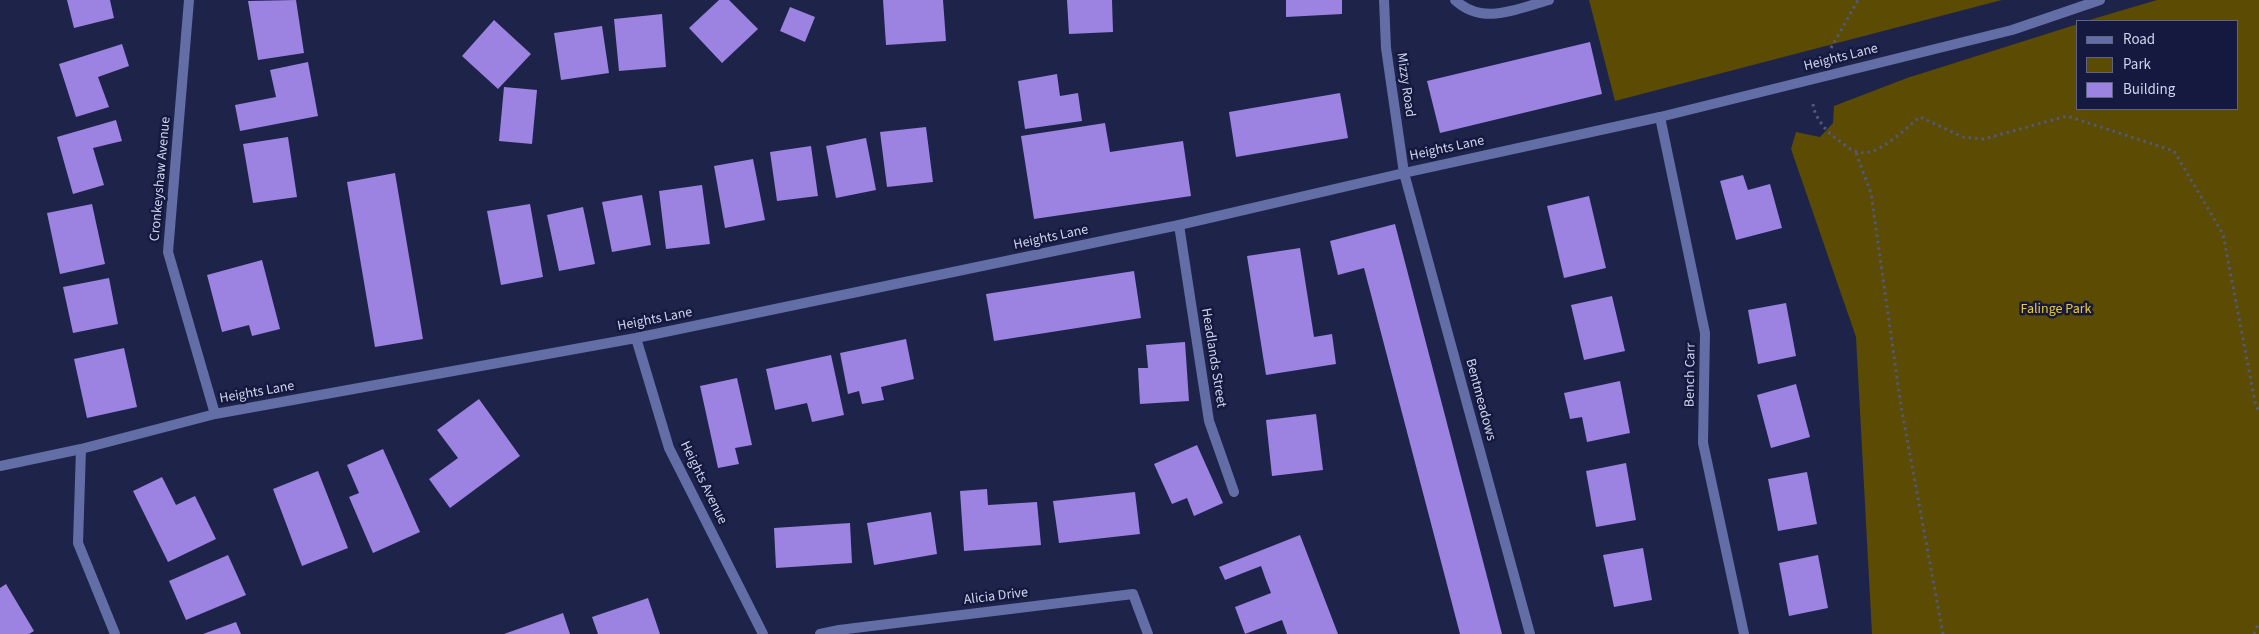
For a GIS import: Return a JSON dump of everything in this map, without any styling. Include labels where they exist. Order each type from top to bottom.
[{"type":"street","name":"Cronkeyshaw Avenue","points":[[188,0],[168,252],[215,414]]},
{"type":"street","name":"Mizzy Road","points":[[1384,0],[1386,48],[1404,173]]},
{"type":"street","points":[[1455,0],[1466,10],[1480,15],[1498,14],[1548,0]]},
{"type":"street","name":"Heights Lane","points":[[0,466],[81,449],[215,414],[636,338],[1179,225],[1660,117],[1812,80],[2012,30],[2100,0]]},
{"type":"street","name":"Bench Carr","points":[[1660,117],[1706,333],[1703,443],[1744,634]]},
{"type":"street","name":"Bentmeadows","points":[[1404,173],[1530,634]]},
{"type":"street","name":"Headlands Street","points":[[1179,225],[1209,421],[1234,492]]},
{"type":"street","name":"Heights Avenue","points":[[636,338],[669,448],[763,634]]},
{"type":"street","points":[[81,449],[78,543],[115,634]]},
{"type":"street","name":"Alicia Drive","points":[[820,634],[839,630],[1133,594],[1148,634]]},
{"type":"path","points":[[1858,0],[1812,80],[1814,109],[1822,124],[1827,131],[1856,152],[1867,154],[1887,144],[1920,117],[1963,137],[1984,138],[2067,116],[2174,151],[2223,234],[2256,407],[2259,410]]},
{"type":"path","points":[[1856,152],[1871,193],[1901,406],[1943,634]]},
{"type":"path","points":[[2254,634],[2259,622]]},
{"type":"green space","points":[[1589,0],[2002,0],[1615,101]]},
{"type":"green space","name":"Falinge Park","points":[[2157,0],[2259,0],[2259,634],[1872,634],[1856,337],[1791,149],[1796,132],[1820,137],[1833,123],[1834,106],[1907,78],[2076,25],[2076,110],[2239,110],[2239,20],[2089,20]]},
{"type":"building","points":[[67,0],[110,0],[114,18],[74,28]]},
{"type":"building","points":[[296,0],[304,53],[258,60],[248,1]]},
{"type":"building","points":[[719,0],[729,0],[758,29],[722,63],[689,28]]},
{"type":"building","points":[[883,0],[943,0],[946,41],[886,45]]},
{"type":"building","points":[[1067,0],[1112,0],[1113,32],[1069,34]]},
{"type":"building","points":[[1286,0],[1342,0],[1342,14],[1286,17]]},
{"type":"building","points":[[790,7],[815,17],[805,42],[780,31]]},
{"type":"building","points":[[662,14],[666,67],[619,71],[614,19]]},
{"type":"building","points":[[494,20],[531,54],[498,89],[462,56]]},
{"type":"building","points":[[602,26],[609,73],[561,80],[554,33]]},
{"type":"building","points":[[1590,42],[1602,94],[1440,133],[1427,81]]},
{"type":"building","points":[[122,44],[129,66],[98,77],[109,107],[76,117],[59,64]]},
{"type":"building","points":[[308,62],[318,116],[240,131],[235,105],[276,97],[270,70]]},
{"type":"building","points":[[1057,74],[1060,96],[1078,93],[1082,121],[1025,129],[1018,81]]},
{"type":"building","points":[[504,87],[537,90],[532,144],[499,141]]},
{"type":"building","points":[[1340,93],[1348,138],[1236,157],[1229,112]]},
{"type":"building","points":[[116,120],[122,141],[93,148],[104,185],[73,194],[57,137]]},
{"type":"building","points":[[1105,123],[1110,152],[1183,141],[1191,196],[1034,219],[1021,136]]},
{"type":"building","points":[[926,127],[933,182],[887,187],[880,132]]},
{"type":"building","points":[[288,137],[297,197],[253,203],[243,144]]},
{"type":"building","points":[[866,138],[876,190],[836,198],[826,146]]},
{"type":"building","points":[[811,146],[818,196],[777,201],[770,152]]},
{"type":"building","points":[[753,159],[765,220],[725,228],[714,166]]},
{"type":"building","points":[[395,173],[423,339],[375,347],[347,182]]},
{"type":"building","points":[[1743,175],[1748,190],[1770,184],[1782,228],[1736,240],[1720,181]]},
{"type":"building","points":[[702,185],[710,244],[666,249],[659,191]]},
{"type":"building","points":[[642,195],[651,245],[612,252],[602,202]]},
{"type":"building","points":[[1589,196],[1606,268],[1564,278],[1547,206]]},
{"type":"building","points":[[92,204],[105,264],[60,274],[47,213]]},
{"type":"building","points":[[530,204],[543,277],[501,285],[487,211]]},
{"type":"building","points":[[583,207],[595,264],[559,271],[547,215]]},
{"type":"building","points":[[1395,224],[1502,634],[1460,634],[1364,268],[1338,275],[1330,241]]},
{"type":"building","points":[[1300,248],[1314,337],[1332,334],[1336,364],[1266,375],[1247,256]]},
{"type":"building","points":[[262,260],[280,329],[252,336],[249,325],[222,332],[207,275]]},
{"type":"building","points":[[1134,271],[1141,318],[994,341],[986,294]]},
{"type":"building","points":[[109,278],[118,324],[73,333],[63,287]]},
{"type":"building","points":[[1612,296],[1625,351],[1584,360],[1571,305]]},
{"type":"building","points":[[1786,303],[1796,356],[1758,364],[1748,310]]},
{"type":"building","points":[[906,339],[914,379],[881,387],[884,400],[862,404],[859,391],[848,394],[840,353]]},
{"type":"building","points":[[1185,342],[1189,401],[1140,404],[1138,368],[1148,368],[1146,345]]},
{"type":"building","points":[[124,348],[137,407],[87,418],[74,359]]},
{"type":"building","points":[[831,355],[844,415],[812,422],[807,403],[775,410],[766,369]]},
{"type":"building","points":[[737,378],[752,445],[735,448],[739,464],[718,468],[700,386]]},
{"type":"building","points":[[1620,381],[1630,433],[1587,442],[1582,417],[1570,419],[1564,393]]},
{"type":"building","points":[[1796,384],[1810,437],[1771,448],[1757,395]]},
{"type":"building","points":[[479,399],[520,456],[450,508],[429,479],[458,458],[437,430]]},
{"type":"building","points":[[1316,414],[1323,470],[1272,476],[1266,420]]},
{"type":"building","points":[[1197,445],[1223,503],[1194,516],[1187,498],[1172,504],[1154,464]]},
{"type":"building","points":[[383,449],[420,532],[373,553],[349,497],[359,493],[347,465]]},
{"type":"building","points":[[1626,463],[1636,520],[1596,527],[1586,471]]},
{"type":"building","points":[[318,471],[348,548],[302,566],[273,489]]},
{"type":"building","points":[[1807,472],[1817,524],[1778,531],[1768,479]]},
{"type":"building","points":[[162,477],[176,505],[195,496],[216,539],[168,562],[133,491]]},
{"type":"building","points":[[987,489],[988,505],[1037,502],[1041,545],[964,551],[960,491]]},
{"type":"building","points":[[1135,492],[1140,534],[1059,543],[1053,501]]},
{"type":"building","points":[[931,512],[937,554],[874,565],[867,523]]},
{"type":"building","points":[[850,523],[852,563],[776,568],[774,528]]},
{"type":"building","points":[[1300,535],[1338,634],[1287,634],[1282,620],[1245,634],[1235,607],[1271,593],[1261,566],[1225,580],[1219,567]]},
{"type":"building","points":[[1643,548],[1652,600],[1614,607],[1603,555]]},
{"type":"building","points":[[228,555],[246,595],[186,620],[169,581]]},
{"type":"building","points":[[1818,555],[1828,608],[1789,616],[1779,563]]},
{"type":"building","points":[[6,584],[34,631],[29,634],[0,634],[0,588]]},
{"type":"building","points":[[648,598],[660,634],[598,634],[592,617]]},
{"type":"building","points":[[563,613],[570,634],[504,634]]},
{"type":"building","points":[[236,622],[241,634],[203,634]]}]
